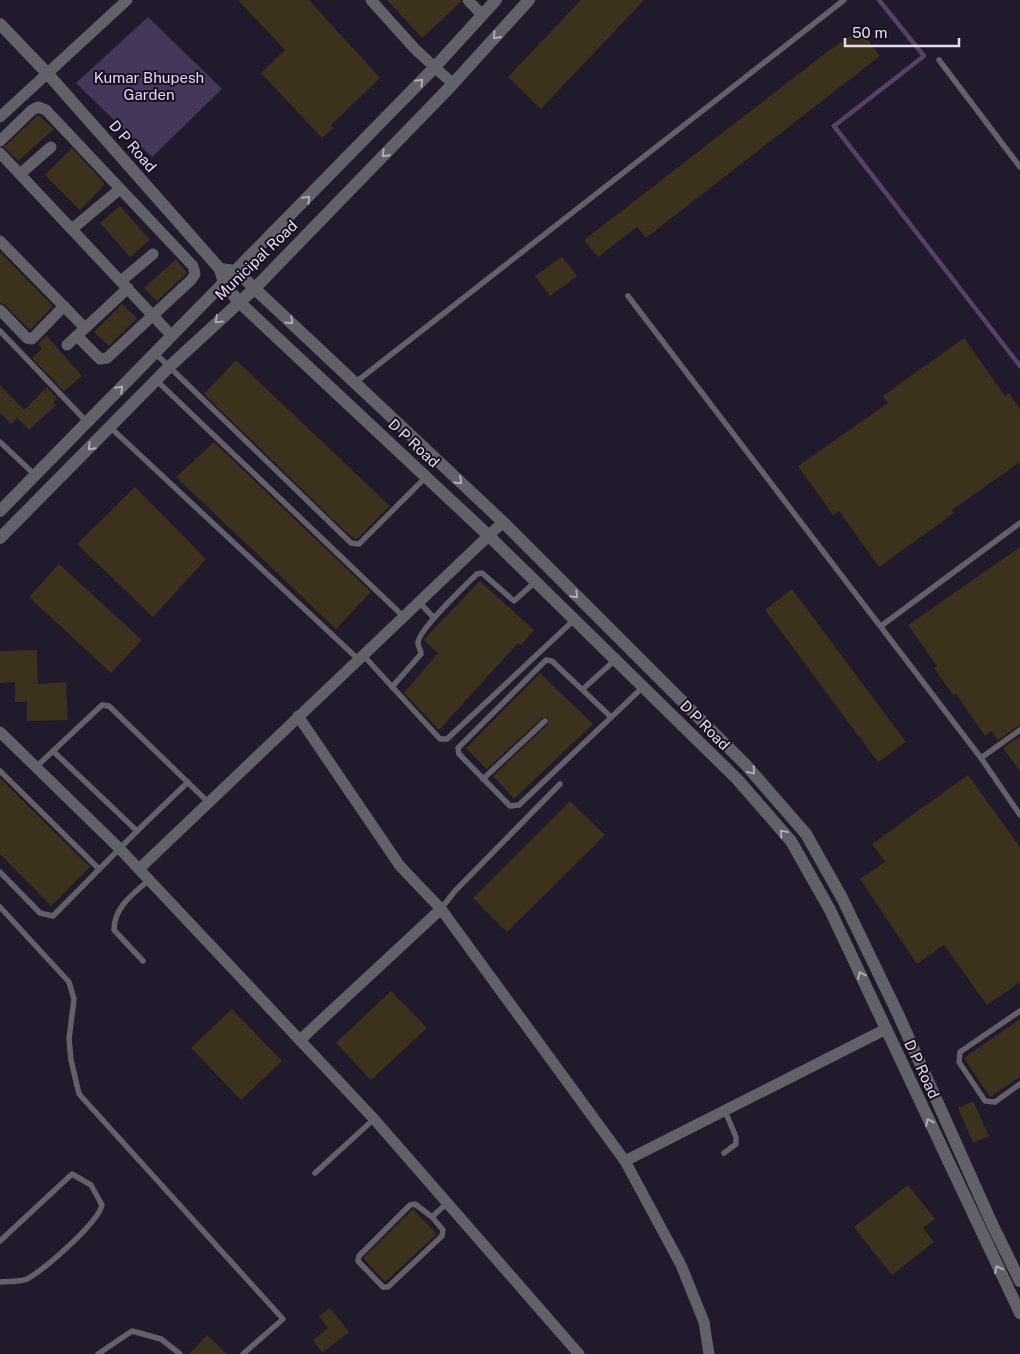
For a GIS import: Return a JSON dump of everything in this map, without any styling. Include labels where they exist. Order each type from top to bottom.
[{"type":"street","points":[[371,0],[434,68],[453,84]]},
{"type":"street","points":[[468,0],[482,15]]},
{"type":"street","name":"Municipal Road","points":[[0,511],[434,68],[496,0]]},
{"type":"street","name":"Municipal Road","points":[[0,538],[169,367],[238,301],[255,288],[453,84],[529,0]]},
{"type":"street","points":[[0,117],[122,1]]},
{"type":"street","name":"D P Road","points":[[0,24],[47,73],[220,269],[224,283],[238,301],[489,536],[727,770],[790,841],[830,910],[1020,1313]]},
{"type":"street","points":[[0,141],[38,107],[46,110],[193,266],[194,274],[191,280],[106,358],[100,359],[64,306],[0,241]]},
{"type":"street","points":[[20,174],[51,147]]},
{"type":"street","points":[[0,153],[172,336]]},
{"type":"street","points":[[72,230],[120,189]]},
{"type":"street","points":[[67,345],[153,254]]},
{"type":"street","points":[[220,269],[236,271]]},
{"type":"street","name":"D P Road","points":[[236,271],[503,522],[739,758],[806,834],[847,907],[1020,1282]]},
{"type":"street","points":[[0,310],[27,338],[32,339],[64,306]]},
{"type":"street","points":[[138,869],[503,522]]},
{"type":"street","points":[[298,716],[400,866],[441,909],[625,1161],[681,1265],[704,1322],[709,1354]]},
{"type":"street","points":[[0,732],[120,849],[374,1119],[580,1354]]},
{"type":"street","points":[[727,770],[739,758]]},
{"type":"street","points":[[803,862],[817,854]]},
{"type":"street","points":[[300,1040],[441,909]]},
{"type":"street","points":[[625,1161],[886,1029]]},
{"type":"street","points":[[907,1074],[922,1068]]},
{"type":"street","points":[[985,1241],[997,1235]]},
{"type":"lane","points":[[355,383],[844,0]]},
{"type":"lane","points":[[939,60],[1020,167]]},
{"type":"lane","points":[[628,296],[981,758],[1020,815]]},
{"type":"lane","points":[[0,331],[88,422]]},
{"type":"lane","points":[[155,353],[351,543],[358,544],[427,477]]},
{"type":"lane","points":[[156,380],[403,616]]},
{"type":"lane","points":[[110,427],[392,687],[440,739],[447,739],[574,620]]},
{"type":"lane","points":[[0,442],[35,475]]},
{"type":"lane","points":[[881,626],[1020,523]]},
{"type":"lane","points":[[392,687],[421,654],[418,643],[434,618],[477,574],[482,573],[514,601],[536,582]]},
{"type":"lane","points":[[419,602],[434,618]]},
{"type":"lane","points":[[611,717],[552,661],[546,660],[458,748],[459,754],[510,806],[519,805],[611,717],[642,687]]},
{"type":"lane","points":[[583,689],[615,660]]},
{"type":"lane","points":[[36,767],[102,705],[109,706],[208,802]]},
{"type":"lane","points":[[484,779],[545,721]]},
{"type":"lane","points":[[981,758],[1020,730]]},
{"type":"lane","points":[[53,751],[137,831]]},
{"type":"lane","points":[[0,771],[99,869]]},
{"type":"lane","points":[[0,872],[40,913],[53,916],[188,782]]},
{"type":"lane","points":[[441,909],[454,892],[560,784]]},
{"type":"lane","points":[[143,961],[114,930],[114,918],[121,906],[149,880]]},
{"type":"lane","points":[[0,907],[69,982],[74,999],[70,1039],[71,1060],[79,1094],[283,1319],[243,1354]]},
{"type":"lane","points":[[1020,1011],[960,1052],[959,1062],[985,1101],[995,1102],[1020,1084]]},
{"type":"lane","points":[[724,1153],[736,1144],[736,1137],[725,1111]]},
{"type":"lane","points":[[315,1173],[374,1119]]},
{"type":"lane","points":[[0,1241],[72,1174],[91,1186],[102,1205],[100,1213],[87,1230],[26,1279],[0,1282]]},
{"type":"lane","points":[[432,1217],[447,1203]]},
{"type":"lane","points":[[415,1204],[432,1217],[442,1230],[442,1236],[388,1287],[383,1287],[358,1261],[359,1256],[410,1205],[415,1204]]},
{"type":"lane","points":[[98,1354],[132,1330],[161,1339],[180,1354]]},
{"type":"green space","name":"Kumar Bhupesh Garden","points":[[148,17],[222,89],[152,157],[76,83]]},
{"type":"building","points":[[238,0],[309,0],[380,78],[331,125],[333,128],[322,138],[261,73],[285,50]]},
{"type":"building","points":[[387,0],[461,0],[461,2],[422,38]]},
{"type":"building","points":[[581,0],[644,0],[541,109],[508,77]]},
{"type":"building","points":[[860,29],[880,56],[646,238],[637,227],[598,257],[584,240],[823,55]]},
{"type":"building","points":[[38,115],[54,129],[18,161],[4,147]]},
{"type":"building","points":[[72,148],[105,184],[80,210],[45,175]]},
{"type":"building","points":[[120,206],[150,240],[130,257],[100,223]]},
{"type":"building","points":[[0,252],[53,306],[30,330],[5,305],[0,303]]},
{"type":"building","points":[[562,257],[577,276],[550,296],[535,276]]},
{"type":"building","points":[[176,259],[187,273],[157,301],[144,288]]},
{"type":"building","points":[[122,304],[137,318],[109,346],[94,332]]},
{"type":"building","points":[[46,335],[82,376],[64,391],[32,358],[42,349],[38,344]]},
{"type":"building","points":[[964,338],[1005,396],[1009,393],[1020,409],[1020,462],[952,510],[954,513],[879,567],[839,511],[833,515],[798,466],[888,403],[883,396]]},
{"type":"building","points":[[236,360],[390,506],[357,539],[348,534],[204,394]]},
{"type":"building","points":[[0,385],[24,410],[47,387],[57,398],[53,402],[56,405],[29,430],[17,418],[11,424],[0,413]]},
{"type":"building","points":[[214,442],[371,592],[336,629],[176,477]]},
{"type":"building","points":[[135,487],[206,559],[153,617],[77,544]]},
{"type":"building","points":[[1020,547],[1020,725],[998,740],[991,731],[985,736],[956,694],[953,695],[934,668],[937,666],[908,625]]},
{"type":"building","points":[[59,564],[142,640],[111,673],[29,597]]},
{"type":"building","points":[[480,581],[534,630],[521,645],[518,643],[439,730],[404,693],[438,653],[424,640],[425,638]]},
{"type":"building","points":[[792,589],[906,742],[878,762],[765,610]]},
{"type":"building","points":[[37,650],[38,684],[66,682],[68,720],[27,721],[27,702],[15,702],[15,682],[0,683],[0,651]]},
{"type":"building","points":[[540,673],[593,724],[514,799],[493,776],[548,724],[548,717],[542,718],[487,769],[466,748]]},
{"type":"building","points":[[1020,736],[1020,771],[1003,748]]},
{"type":"building","points":[[968,775],[1020,847],[1020,982],[987,1005],[944,945],[917,964],[860,879],[885,862],[872,844]]},
{"type":"building","points":[[0,778],[90,867],[51,906],[0,854]]},
{"type":"building","points":[[570,801],[605,835],[507,932],[473,898]]},
{"type":"building","points":[[391,991],[427,1028],[371,1080],[336,1043]]},
{"type":"building","points":[[232,1009],[282,1061],[241,1100],[191,1048]]},
{"type":"building","points":[[1020,1019],[1020,1077],[990,1097],[964,1058]]},
{"type":"building","points":[[973,1101],[989,1136],[973,1143],[958,1108]]},
{"type":"building","points":[[908,1185],[935,1219],[923,1228],[934,1242],[892,1275],[854,1227]]},
{"type":"building","points":[[413,1209],[437,1234],[385,1282],[363,1258]]},
{"type":"building","points":[[330,1308],[349,1332],[322,1353],[313,1340],[328,1328],[319,1316]]},
{"type":"building","points":[[207,1335],[227,1354],[189,1354]]},
{"type":"waterway","points":[[879,0],[924,56],[834,126],[1020,366]]}]
